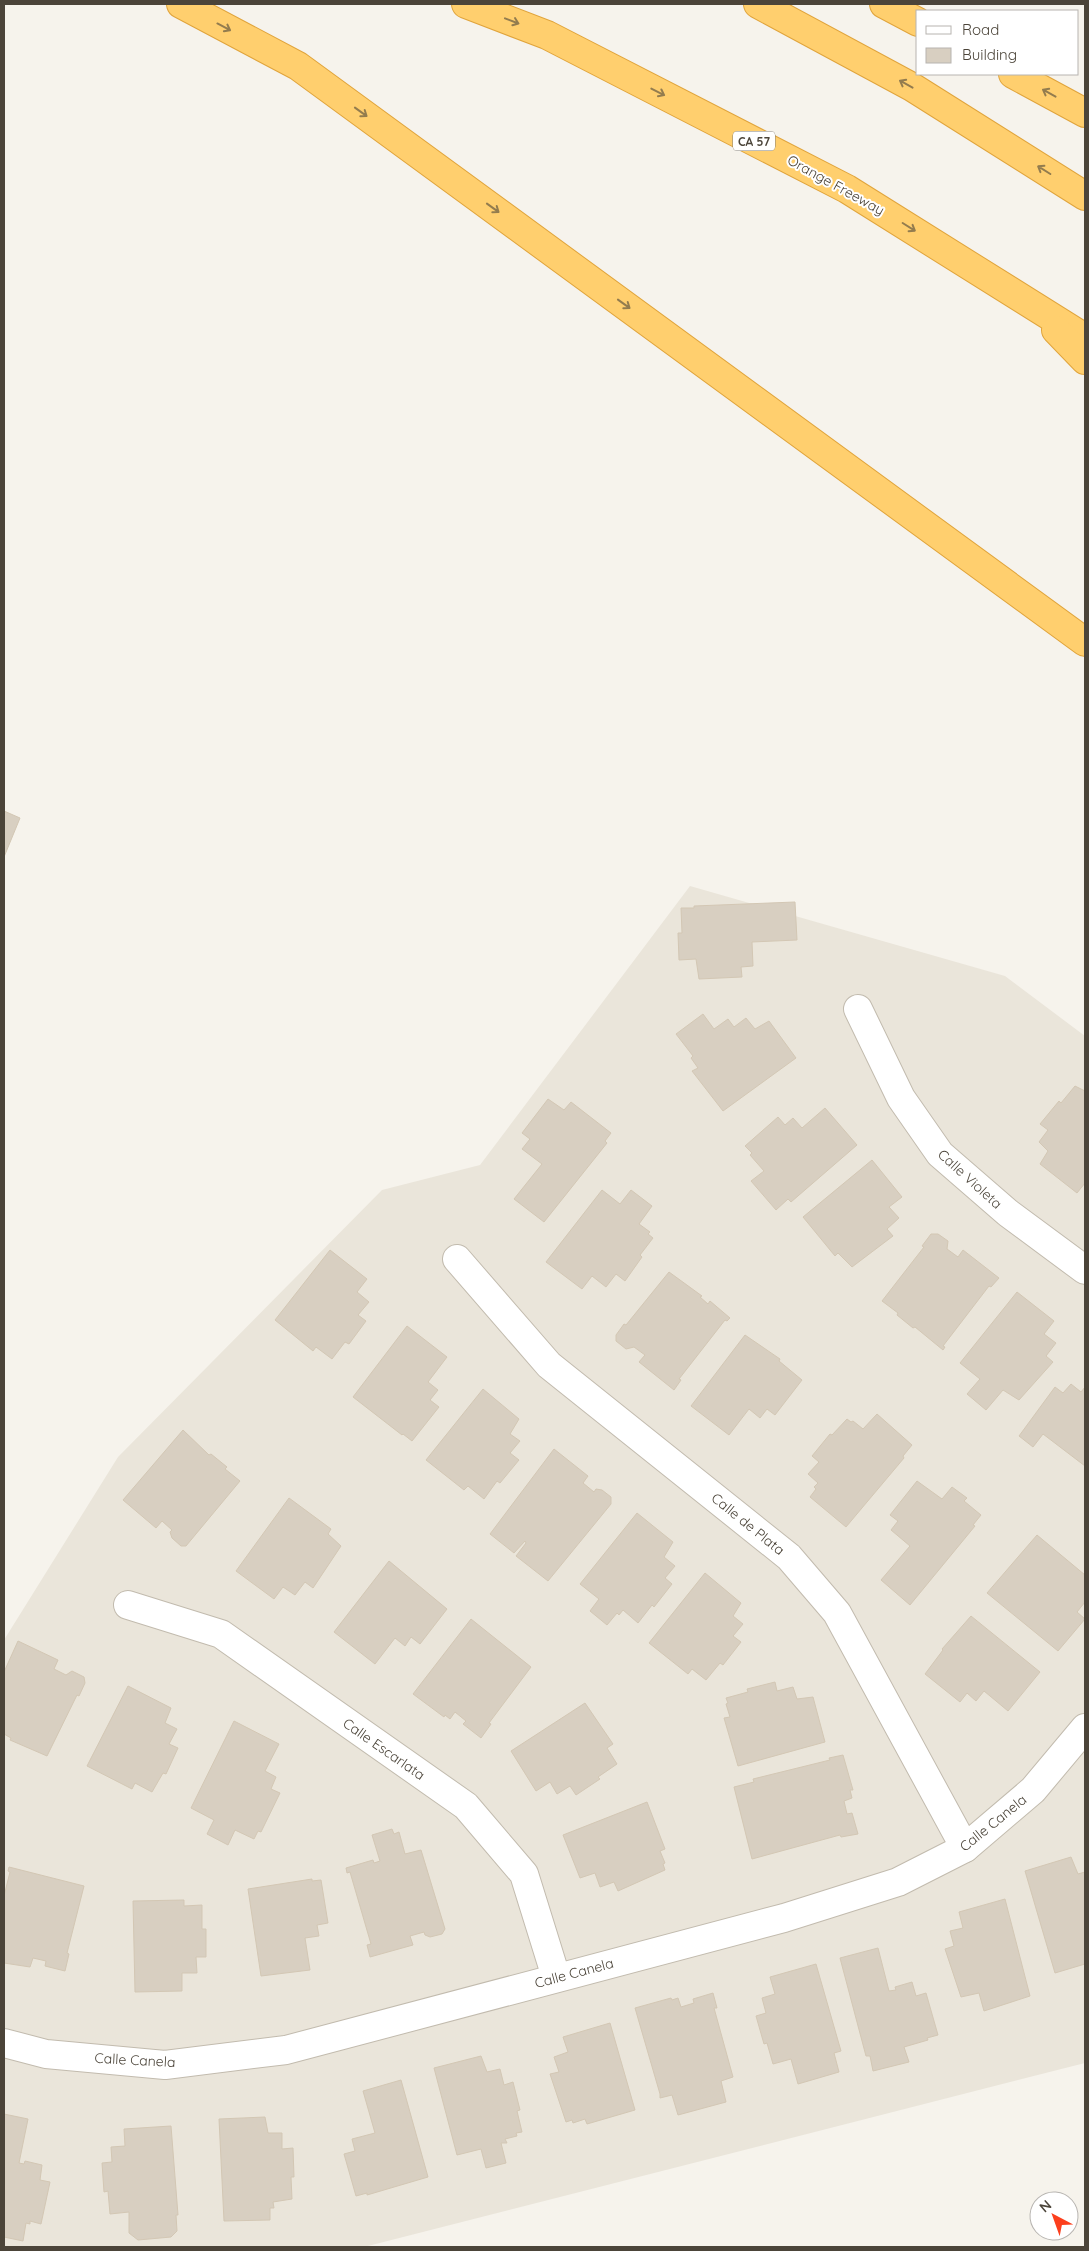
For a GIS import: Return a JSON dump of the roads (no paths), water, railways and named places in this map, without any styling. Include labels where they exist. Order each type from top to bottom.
[{"type":"highway","points":[[181,4],[298,66],[1085,642]]},
{"type":"highway","name":"Orange Freeway","points":[[466,4],[547,34],[847,189],[1085,338]]},
{"type":"highway","points":[[758,4],[912,87],[1085,196]]},
{"type":"highway","points":[[884,4],[916,21]]},
{"type":"highway","points":[[1015,75],[1085,113]]},
{"type":"highway","points":[[1029,302],[1085,360]]},
{"type":"street","name":"Calle Violeta","points":[[858,1009],[901,1098],[940,1154],[1008,1213],[1085,1270]]},
{"type":"street","name":"Calle de Plata","points":[[457,1259],[549,1366],[789,1557],[837,1613],[965,1848]]},
{"type":"street","name":"Calle Escarlata","points":[[128,1605],[221,1634],[466,1806],[524,1874],[556,1977]]},
{"type":"street","name":"Calle Canela","points":[[4,2043],[46,2054],[164,2065],[286,2050],[784,1918],[898,1882],[965,1848],[1033,1790],[1085,1728]]}]
